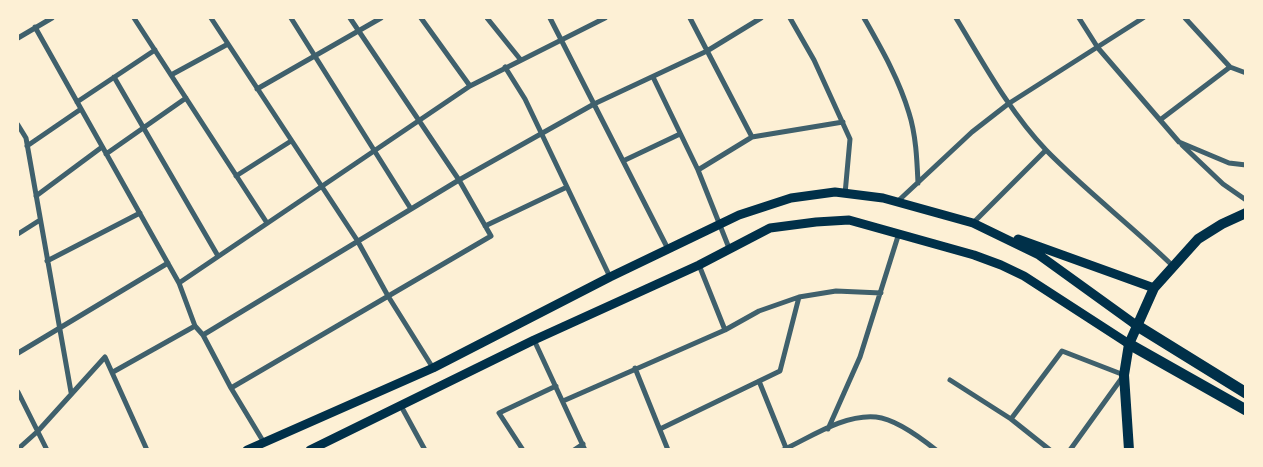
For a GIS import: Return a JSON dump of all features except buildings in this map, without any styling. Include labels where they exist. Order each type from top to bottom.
[{"type":"highway","points":[[1136,325],[1246,393]]},
{"type":"highway","points":[[1128,344],[1246,410]]},
{"type":"main road","points":[[247,450],[263,441],[433,368],[610,277],[719,224],[739,215],[791,198],[836,192],[897,202],[973,223],[1154,288]]},
{"type":"main road","points":[[1129,450],[1124,375],[1128,344],[1154,288],[1198,239],[1222,224],[1246,213]]},
{"type":"main road","points":[[310,450],[534,340],[698,265],[770,228],[816,222],[849,220],[974,255],[1024,276],[1128,344]]},
{"type":"main road","points":[[973,223],[1039,255],[1136,325]]},
{"type":"street","points":[[18,38],[52,18]]},
{"type":"street","points":[[134,18],[267,223]]},
{"type":"street","points":[[211,18],[357,240],[388,296],[433,368]]},
{"type":"street","points":[[291,18],[411,209]]},
{"type":"street","points":[[231,388],[491,236],[460,180],[350,18]]},
{"type":"street","points":[[257,89],[381,18]]},
{"type":"street","points":[[421,18],[470,86]]},
{"type":"street","points":[[487,18],[520,59]]},
{"type":"street","points":[[550,18],[668,249]]},
{"type":"street","points":[[179,283],[470,86],[560,38],[605,18]]},
{"type":"street","points":[[690,18],[752,137]]},
{"type":"street","points":[[203,335],[357,240],[460,180],[594,104],[707,51],[761,18]]},
{"type":"street","points":[[790,18],[814,60],[850,140],[845,194]]},
{"type":"street","points":[[864,18],[890,66],[910,114],[917,154],[918,183]]},
{"type":"street","points":[[956,18],[1008,104],[1046,150],[1173,266]]},
{"type":"street","points":[[1079,18],[1098,48],[1179,142],[1223,184],[1246,200]]},
{"type":"street","points":[[897,202],[972,132],[1008,104],[1143,18]]},
{"type":"street","points":[[1184,18],[1230,67],[1246,73]]},
{"type":"street","points":[[35,28],[179,283],[195,326],[203,335],[231,388],[263,441]]},
{"type":"street","points":[[171,75],[228,44]]},
{"type":"street","points":[[77,102],[155,50]]},
{"type":"street","points":[[505,67],[525,99],[610,277]]},
{"type":"street","points":[[1160,120],[1230,67]]},
{"type":"street","points":[[114,77],[218,256]]},
{"type":"street","points":[[653,77],[698,170],[729,248]]},
{"type":"street","points":[[106,154],[186,98]]},
{"type":"street","points":[[27,146],[81,109]]},
{"type":"street","points":[[698,170],[752,137],[843,122]]},
{"type":"street","points":[[18,125],[27,146],[71,392]]},
{"type":"street","points":[[623,161],[680,134]]},
{"type":"street","points":[[236,176],[292,141]]},
{"type":"street","points":[[1179,142],[1229,163],[1246,165]]},
{"type":"street","points":[[36,196],[102,146]]},
{"type":"street","points":[[973,223],[1046,150]]},
{"type":"street","points":[[485,226],[567,187]]},
{"type":"street","points":[[48,261],[140,213]]},
{"type":"street","points":[[18,234],[40,220]]},
{"type":"street","points":[[828,429],[860,357],[899,233]]},
{"type":"street","points":[[18,353],[168,263]]},
{"type":"street","points":[[698,265],[725,330]]},
{"type":"street","points":[[563,401],[725,330],[759,311],[799,297],[836,291],[881,292]]},
{"type":"street","points":[[660,429],[780,371],[799,297]]},
{"type":"street","points":[[112,372],[195,326]]},
{"type":"street","points":[[534,340],[584,447],[574,450]]},
{"type":"street","points":[[1011,419],[1062,351],[1124,375],[1070,450]]},
{"type":"street","points":[[18,449],[38,431],[71,392],[105,357],[147,450]]},
{"type":"street","points":[[635,368],[668,450]]},
{"type":"street","points":[[950,380],[1011,419],[1050,450]]},
{"type":"street","points":[[759,381],[785,449],[851,418],[877,417],[910,430],[932,448]]},
{"type":"street","points":[[523,450],[499,413],[556,386]]},
{"type":"street","points":[[18,392],[47,450]]},
{"type":"street","points":[[401,406],[425,450]]}]
